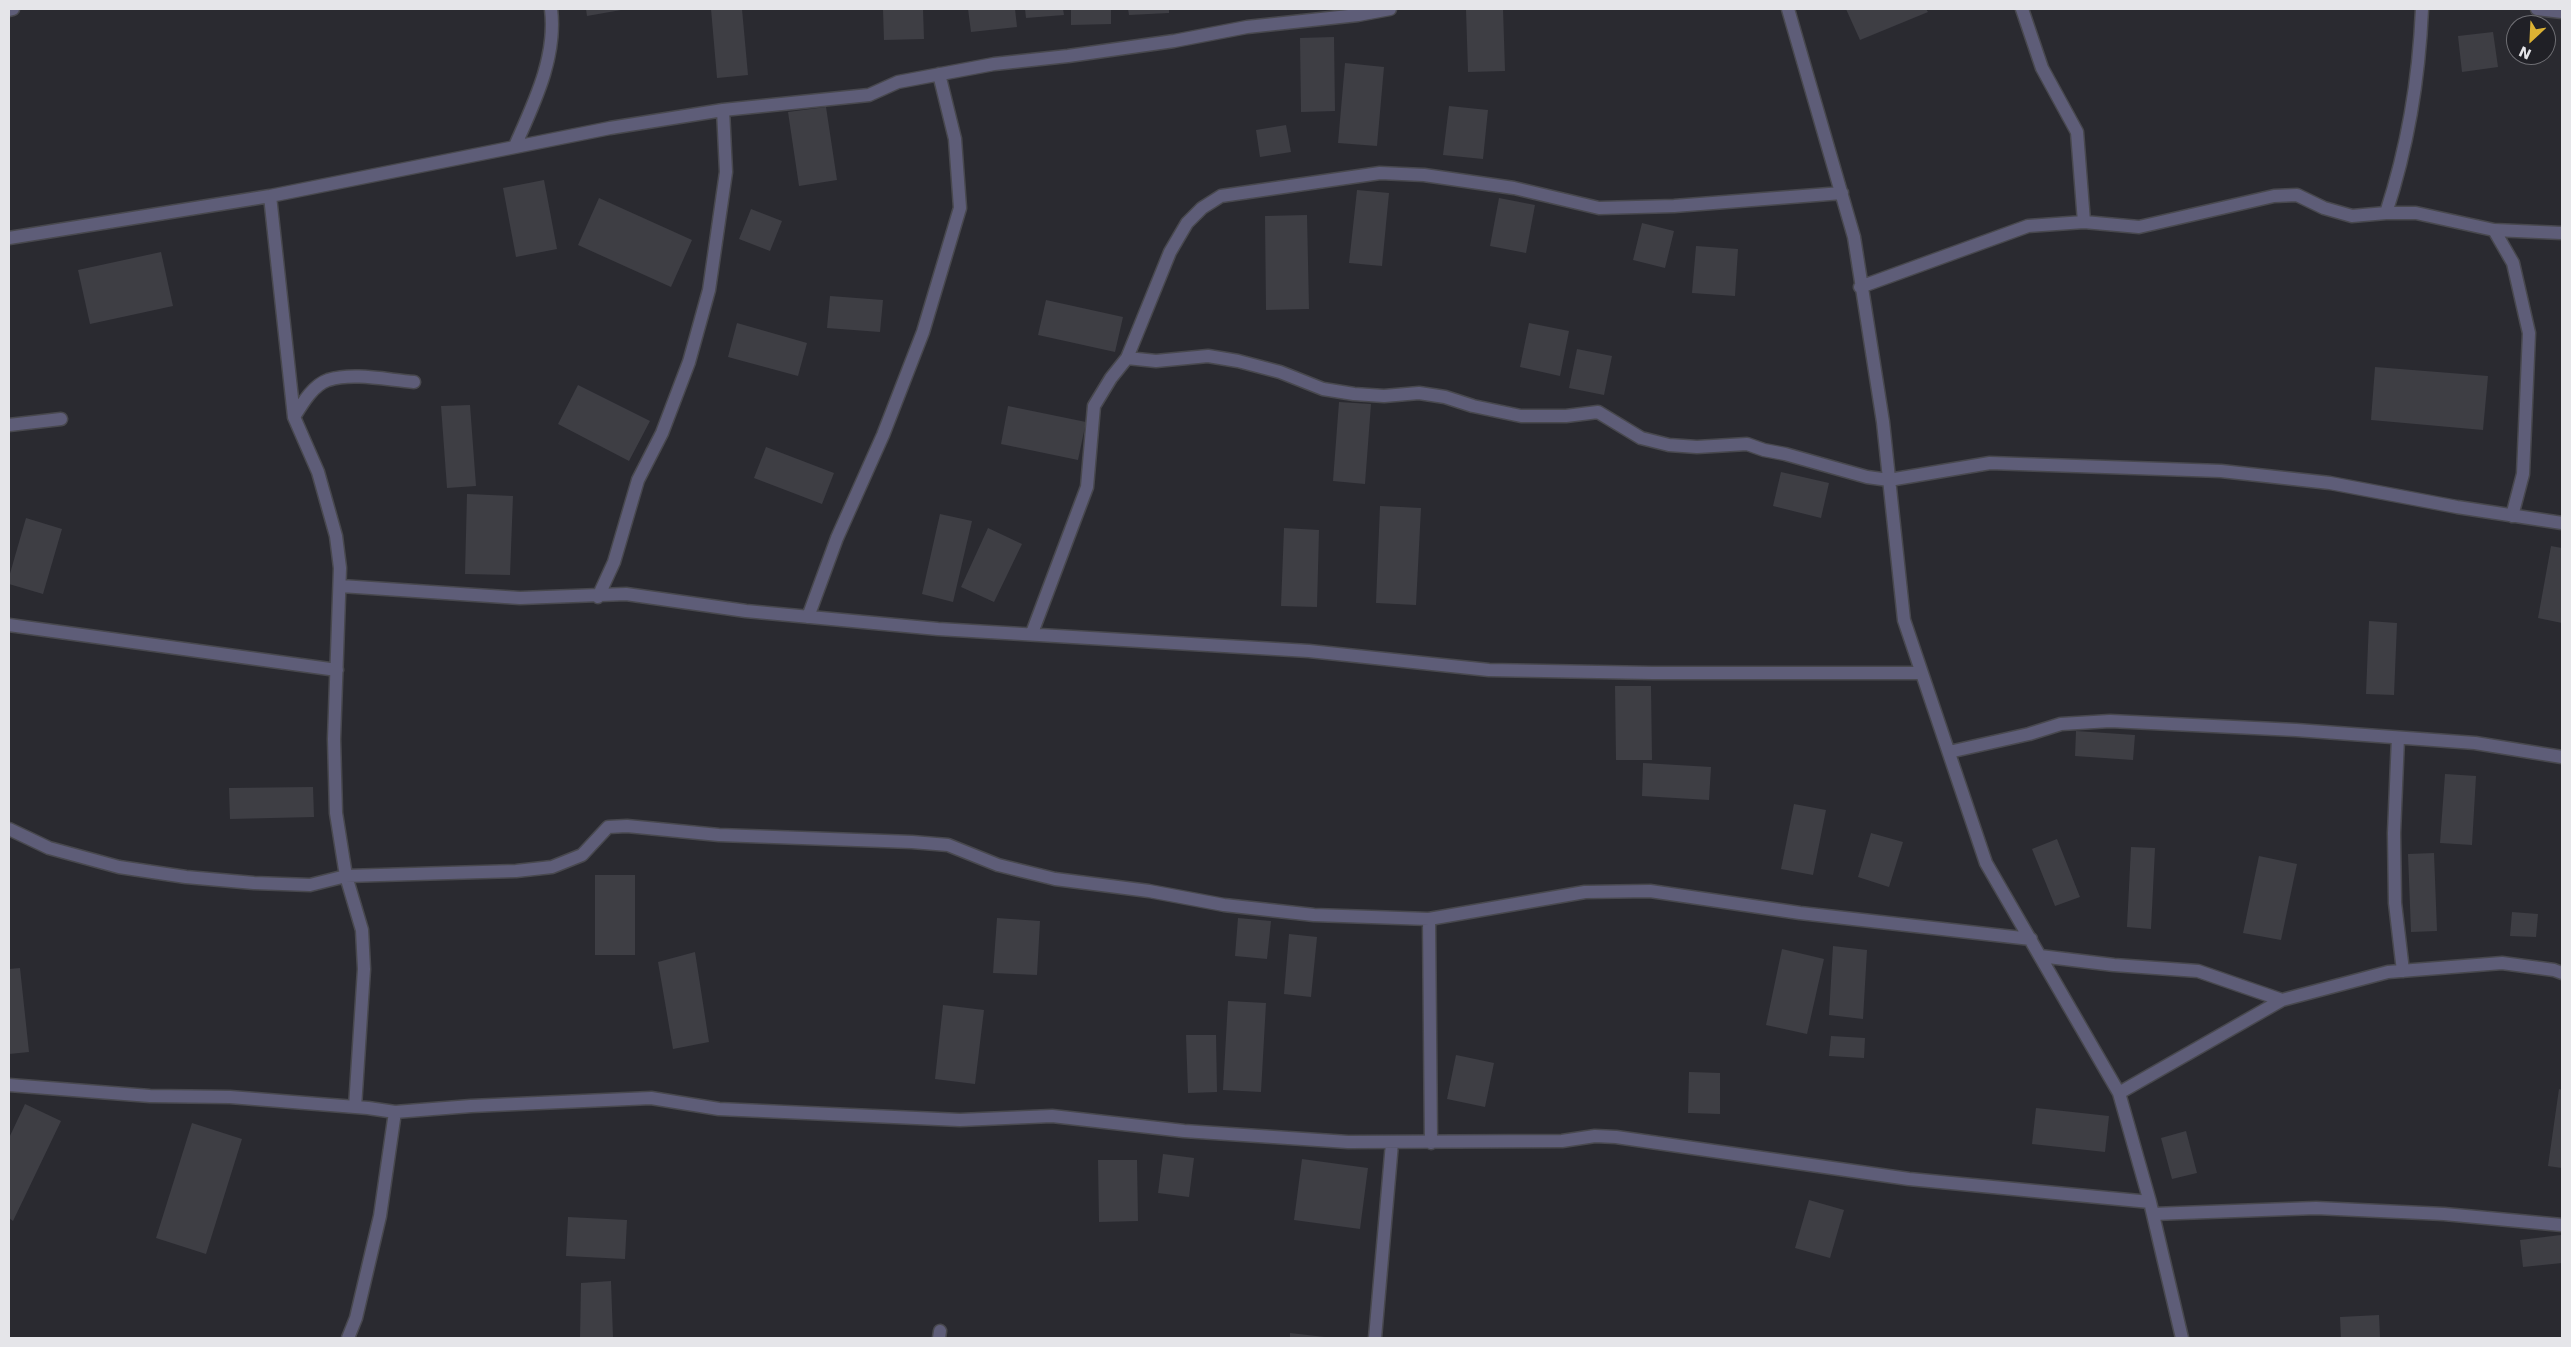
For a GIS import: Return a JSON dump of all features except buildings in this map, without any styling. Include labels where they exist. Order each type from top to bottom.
[{"type":"street","points":[[9,10],[13,9]]},
{"type":"street","points":[[515,146],[538,95],[545,71],[550,43],[551,9]]},
{"type":"street","points":[[9,238],[270,196],[610,128],[724,110],[869,95],[898,82],[994,64],[1174,41],[1247,26],[1358,15],[1390,9]]},
{"type":"street","points":[[1788,9],[1854,237],[1860,287],[1883,422],[1904,620],[1986,863],[2119,1093],[2152,1208],[2182,1338]]},
{"type":"street","points":[[2022,9],[2042,68],[2077,132],[2084,222]]},
{"type":"street","points":[[2386,212],[2407,138],[2420,63],[2422,9]]},
{"type":"street","points":[[2537,9],[2562,12]]},
{"type":"street","points":[[808,617],[837,538],[883,435],[922,332],[960,208],[955,139],[939,74]]},
{"type":"street","points":[[598,596],[614,562],[638,480],[662,433],[689,362],[709,290],[726,172],[724,110]]},
{"type":"street","points":[[1032,633],[1087,487],[1094,406],[1111,378],[1127,358],[1170,252],[1186,223],[1202,208],[1221,196],[1380,173],[1424,175],[1514,188],[1599,208],[1674,206],[1842,193]]},
{"type":"street","points":[[1860,287],[2028,226],[2084,222],[2139,227],[2274,196],[2298,195],[2324,208],[2352,216],[2386,212],[2416,213],[2494,230],[2562,233]]},
{"type":"street","points":[[270,196],[294,417],[318,472],[336,536],[341,586],[334,739],[336,813],[346,876],[362,930],[364,969],[355,1107]]},
{"type":"street","points":[[2494,230],[2513,262],[2530,333],[2523,474],[2512,516]]},
{"type":"street","points":[[1127,358],[1156,361],[1208,356],[1238,361],[1280,372],[1323,389],[1384,396],[1419,392],[1445,396],[1473,406],[1521,416],[1566,416],[1598,412],[1641,438],[1670,445],[1697,447],[1747,444],[1867,477],[1889,480],[1990,463],[2221,472],[2330,483],[2512,516],[2562,523]]},
{"type":"street","points":[[294,417],[309,395],[327,380],[352,377],[414,382]]},
{"type":"street","points":[[9,425],[61,419]]},
{"type":"street","points":[[341,586],[520,598],[626,594],[746,611],[938,629],[1032,633],[1309,651],[1489,670],[1653,673],[1922,673]]},
{"type":"street","points":[[9,625],[337,670]]},
{"type":"street","points":[[1949,752],[2029,734],[2061,724],[2110,721],[2296,730],[2475,743],[2562,758]]},
{"type":"street","points":[[2398,738],[2394,833],[2395,904],[2403,971]]},
{"type":"street","points":[[9,829],[50,848],[84,859],[186,877],[254,883],[310,885],[346,876],[516,871],[552,867],[582,855],[608,827],[627,826],[719,835],[948,845],[998,866],[1055,879],[1224,905],[1314,915],[1429,919],[1585,892],[1650,891],[1800,913],[2031,939]]},
{"type":"street","points":[[1429,919],[1431,1143]]},
{"type":"street","points":[[2040,956],[2114,965],[2198,971],[2282,1000]]},
{"type":"street","points":[[2119,1093],[2282,1000],[2388,972],[2502,964],[2554,970],[2562,973]]},
{"type":"street","points":[[9,1085],[150,1096],[230,1098],[355,1107],[395,1112],[470,1106],[651,1098],[719,1109],[960,1120],[1052,1116],[1184,1131],[1392,1143],[1562,1141],[1595,1136],[1616,1137],[1909,1179],[2074,1197],[2152,1208],[2316,1208],[2444,1214],[2562,1225]]},
{"type":"street","points":[[348,1338],[356,1318],[380,1216],[395,1112]]},
{"type":"street","points":[[1375,1338],[1392,1143]]}]
